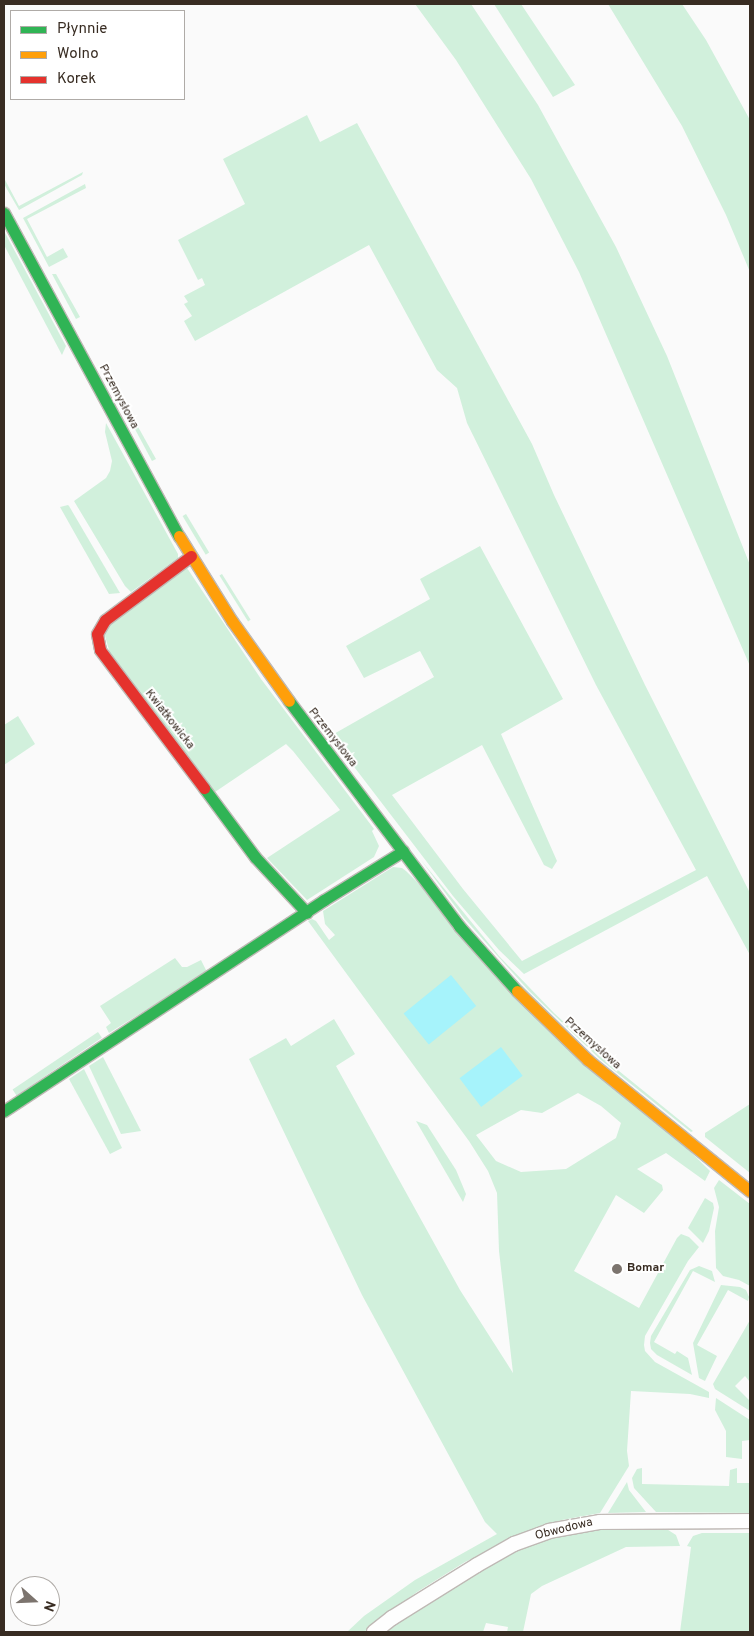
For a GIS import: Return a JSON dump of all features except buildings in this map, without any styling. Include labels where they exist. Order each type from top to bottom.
[{"type":"main road","name":"Przemysłowa","points":[[4,213],[191,556],[288,703],[478,948],[559,1033],[631,1096],[750,1192]]},
{"type":"main road","name":"Kwiatkowicka","points":[[191,556],[105,620],[97,634],[100,650],[255,857],[307,913]]},
{"type":"main road","points":[[4,1112],[403,851]]},
{"type":"street","name":"Obwodowa","points":[[374,1632],[399,1613],[477,1564],[514,1544],[549,1531],[600,1522],[750,1521]]},
{"type":"green space","points":[[415,4],[471,4],[538,105],[616,247],[667,356],[750,565],[750,666],[579,272],[531,179],[456,60]]},
{"type":"green space","points":[[494,4],[521,4],[575,85],[553,97]]},
{"type":"green space","points":[[608,4],[682,4],[706,40],[750,120],[750,272],[726,215],[682,126]]},
{"type":"green space","points":[[307,115],[320,142],[357,123],[532,444],[554,495],[645,685],[750,893],[750,955],[707,876],[524,974],[499,950],[453,896],[332,738],[332,735],[434,677],[420,651],[364,678],[346,646],[430,599],[420,579],[480,546],[563,699],[501,734],[557,861],[552,869],[544,865],[482,745],[392,795],[463,889],[522,961],[696,870],[596,685],[467,423],[457,388],[437,370],[369,245],[195,341],[184,321],[192,316],[184,304],[188,302],[184,296],[205,285],[202,278],[198,280],[178,240],[245,204],[223,159]]},
{"type":"green space","points":[[83,172],[82,175],[19,210],[4,184],[4,178],[19,206]]},
{"type":"green space","points":[[85,184],[86,188],[27,219],[47,257],[63,248],[68,257],[49,267],[23,218]]},
{"type":"green space","points":[[4,231],[66,346],[62,355],[4,245]]},
{"type":"green space","points":[[52,274],[56,274],[80,317],[76,319]]},
{"type":"green space","points":[[132,416],[156,459],[152,461],[129,418]]},
{"type":"green space","points":[[106,423],[178,554],[178,558],[131,592],[125,586],[74,501],[106,478],[110,471],[112,461],[105,432]]},
{"type":"green space","points":[[68,505],[120,593],[109,594],[60,507]]},
{"type":"green space","points":[[186,514],[209,553],[206,555],[183,516]]},
{"type":"green space","points":[[187,568],[261,679],[374,829],[372,831],[379,846],[374,857],[307,900],[267,858],[340,810],[293,751],[286,744],[215,792],[113,664],[103,629]]},
{"type":"green space","points":[[222,574],[251,620],[248,621],[219,576]]},
{"type":"green space","points":[[18,716],[35,744],[4,765],[4,725]]},
{"type":"green space","points":[[421,860],[499,956],[554,1013],[603,1058],[693,1131],[691,1132],[601,1060],[529,991],[463,917]]},
{"type":"green space","points":[[393,867],[402,868],[710,1171],[705,1181],[666,1153],[637,1169],[662,1185],[663,1190],[644,1213],[616,1195],[574,1271],[639,1308],[677,1238],[681,1234],[689,1237],[699,1247],[688,1261],[645,1336],[644,1345],[645,1351],[655,1362],[709,1392],[709,1398],[690,1394],[631,1391],[627,1451],[629,1466],[600,1513],[562,1520],[531,1530],[465,1562],[417,1592],[364,1632],[347,1632],[364,1616],[415,1580],[497,1534],[485,1522],[362,1295],[249,1059],[286,1038],[291,1046],[334,1019],[355,1054],[336,1066],[460,1290],[513,1373],[499,1251],[497,1193],[488,1171],[469,1141],[308,921],[312,919],[316,921],[329,940],[335,935],[325,924],[323,911]],"holes":[[[578,1093],[601,1106],[621,1123],[616,1138],[566,1169],[521,1172],[496,1161],[476,1135],[521,1110],[542,1113]]]},
{"type":"green space","points":[[175,958],[182,967],[187,967],[201,960],[207,972],[109,1033],[106,1027],[111,1023],[100,1006]]},
{"type":"green space","points":[[98,1032],[102,1038],[17,1095],[13,1090]]},
{"type":"green space","points":[[103,1057],[141,1131],[121,1134],[89,1066]]},
{"type":"green space","points":[[84,1069],[122,1148],[110,1154],[69,1079]]},
{"type":"green space","points":[[750,1104],[750,1173],[705,1137],[705,1133]]},
{"type":"green space","points":[[416,1121],[427,1125],[456,1170],[466,1194],[463,1202]]},
{"type":"green space","points":[[719,1180],[750,1204],[750,1286],[739,1280],[723,1276],[716,1268],[715,1231],[719,1207],[714,1188]]},
{"type":"green space","points":[[705,1198],[713,1203],[714,1208],[709,1231],[703,1243],[688,1228]]},
{"type":"green space","points":[[699,1266],[712,1271],[715,1282],[693,1271],[654,1342],[675,1354],[677,1351],[688,1358],[692,1375],[657,1355],[651,1349],[650,1343],[651,1336],[690,1270]]},
{"type":"green space","points":[[721,1285],[740,1287],[746,1290],[749,1297],[748,1301],[728,1290],[697,1345],[717,1356],[705,1381],[699,1378],[693,1343]]},
{"type":"green space","points":[[750,1320],[750,1382],[745,1376],[735,1386],[750,1401],[750,1411],[715,1389],[713,1384]]},
{"type":"green space","points":[[716,1398],[750,1420],[750,1440],[742,1441],[742,1459],[726,1457],[726,1431],[715,1410]]},
{"type":"green space","points":[[642,1468],[642,1484],[729,1486],[730,1470],[737,1468],[737,1483],[750,1483],[750,1513],[656,1512],[634,1488],[632,1478],[637,1469]]},
{"type":"green space","points":[[627,1482],[629,1490],[646,1512],[608,1513]]},
{"type":"green space","points":[[602,1528],[665,1528],[676,1535],[680,1546],[626,1547],[542,1586],[531,1594],[523,1632],[507,1632],[508,1627],[486,1623],[483,1632],[384,1632],[418,1607],[497,1560],[542,1541],[576,1531]]},
{"type":"green space","points":[[702,1533],[750,1533],[750,1632],[680,1632],[691,1547],[687,1546],[693,1536]]},
{"type":"water","points":[[451,975],[476,1006],[429,1044],[404,1013]]},
{"type":"water","points":[[501,1047],[523,1076],[481,1107],[459,1078]]},
{"type":"traffic: fast","points":[[4,213],[179,536]]},
{"type":"traffic: fast","points":[[289,701],[459,926],[517,991]]},
{"type":"traffic: fast","points":[[204,788],[255,857],[307,913]]},
{"type":"traffic: fast","points":[[4,1111],[324,900],[403,851]]},
{"type":"traffic: slow","points":[[179,536],[232,621],[289,701]]},
{"type":"traffic: slow","points":[[517,991],[588,1060],[750,1191]]},
{"type":"traffic: jam","points":[[191,556],[105,620],[97,634],[100,650],[204,788]]},
{"type":"place","name":"Bomar","points":[[617,1269]]}]
